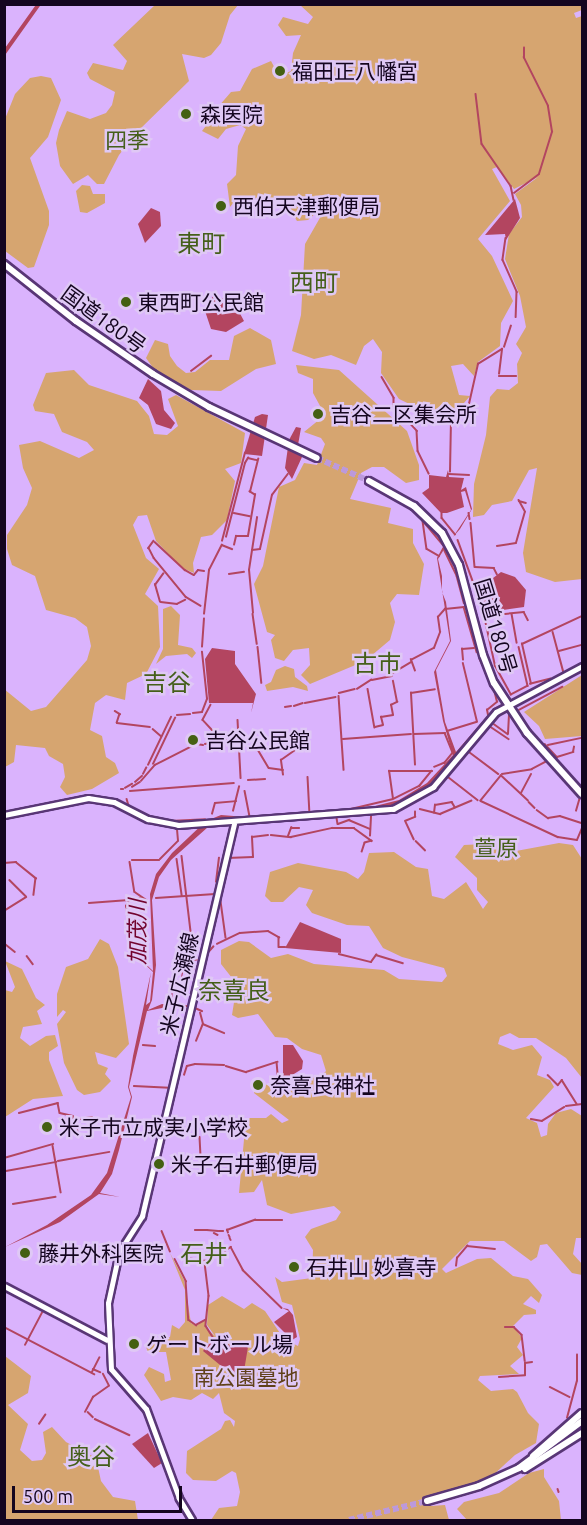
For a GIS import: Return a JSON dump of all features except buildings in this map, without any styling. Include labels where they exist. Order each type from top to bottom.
[{"type":"highway","name":"国道180号","points":[[4,264],[106,344],[187,395],[317,458]]},
{"type":"highway","name":"国道180号","points":[[369,481],[414,506],[449,544],[459,565],[483,655],[508,705],[527,733],[582,794]]},
{"type":"highway","points":[[555,1436],[564,1421]]},
{"type":"highway","points":[[491,1482],[523,1464],[555,1436],[581,1422]]},
{"type":"highway","points":[[581,1422],[541,1461],[484,1486],[427,1502],[491,1482],[537,1457],[581,1422]]},
{"type":"main road","points":[[4,815],[88,798],[114,802],[163,824],[200,825],[372,813],[402,806],[439,782],[486,721],[508,705],[582,666]]},
{"type":"main road","name":"米子広瀬線","points":[[192,1521],[179,1498],[146,1409],[111,1369],[107,1340],[108,1303],[116,1259],[142,1216],[234,824]]},
{"type":"main road","points":[[4,1286],[107,1340]]},
{"type":"green space","points":[[155,5],[238,5],[230,15],[221,43],[211,55],[204,58],[182,54],[189,81],[139,130],[119,155],[104,184],[97,184],[88,175],[73,184],[60,166],[56,143],[67,111],[90,119],[106,113],[112,105],[115,92],[90,79],[87,73],[93,63],[123,70],[127,61],[113,45]]},
{"type":"green space","points":[[300,5],[582,5],[582,10],[574,13],[576,18],[582,16],[582,579],[555,582],[526,572],[523,553],[537,468],[529,470],[512,501],[492,505],[484,515],[473,517],[474,484],[486,435],[490,397],[497,389],[509,390],[518,383],[517,364],[522,353],[516,344],[526,327],[520,296],[505,259],[509,234],[522,217],[521,205],[515,194],[538,177],[514,189],[497,167],[492,169],[510,201],[478,239],[492,256],[513,301],[501,323],[500,346],[478,362],[474,376],[463,364],[451,366],[459,395],[470,396],[451,418],[426,417],[420,409],[399,399],[381,373],[382,352],[373,339],[364,346],[356,365],[331,355],[314,359],[292,351],[301,315],[305,244],[321,216],[317,212],[308,220],[297,221],[287,205],[262,197],[245,200],[239,196],[230,207],[227,184],[236,175],[238,146],[246,129],[240,125],[226,129],[218,139],[202,131],[211,119],[209,110],[218,107],[231,92],[240,91],[252,69],[271,61],[279,76],[291,71],[293,53],[301,35],[286,36],[278,25],[283,17],[308,24],[313,17]]},
{"type":"green space","points":[[41,76],[51,78],[61,100],[48,137],[30,158],[49,211],[49,225],[34,267],[28,268],[5,251],[5,119],[15,94],[30,78]]},
{"type":"green space","points":[[82,185],[90,186],[93,194],[105,194],[105,203],[87,213],[80,212],[76,191]]},
{"type":"green space","points":[[250,328],[271,340],[276,364],[256,369],[221,391],[191,390],[156,372],[146,358],[155,340],[168,344],[170,356],[177,366],[186,373],[195,372],[210,360],[229,360],[234,336]]},
{"type":"green space","points":[[296,365],[339,370],[407,431],[419,465],[419,480],[406,483],[384,467],[372,467],[361,473],[350,499],[391,508],[388,523],[413,529],[413,543],[424,564],[419,595],[397,594],[390,603],[395,622],[390,640],[365,661],[310,684],[301,675],[310,665],[309,648],[293,650],[284,661],[275,658],[271,640],[275,635],[267,632],[254,584],[263,566],[279,487],[295,480],[304,463],[317,465],[325,444],[321,438],[304,432],[325,415],[313,393],[313,379],[298,373]]},
{"type":"green space","points":[[74,370],[89,385],[137,401],[149,416],[154,434],[167,435],[178,426],[168,399],[176,395],[245,433],[241,463],[225,469],[235,481],[227,520],[212,535],[201,537],[193,563],[194,573],[182,568],[156,541],[147,515],[138,516],[133,525],[146,558],[159,569],[145,594],[158,606],[160,647],[146,674],[127,683],[125,700],[106,695],[95,703],[90,730],[102,736],[106,757],[115,763],[119,773],[92,789],[67,795],[60,787],[65,777],[63,764],[49,756],[45,748],[16,745],[14,762],[5,767],[4,689],[31,711],[46,707],[87,660],[91,646],[87,627],[75,618],[46,610],[35,576],[12,565],[7,549],[7,535],[27,505],[32,488],[23,468],[19,445],[40,441],[79,458],[94,450],[87,442],[62,432],[54,414],[35,411],[33,405],[46,373]]},
{"type":"green space","points":[[171,606],[180,615],[178,645],[192,648],[196,653],[192,658],[187,654],[166,656],[156,664],[163,649],[163,609]]},
{"type":"green space","points":[[285,666],[294,669],[295,677],[307,686],[308,691],[293,687],[267,691],[265,685],[271,682],[276,670]]},
{"type":"green space","points":[[582,675],[582,736],[545,739],[539,726],[524,712]]},
{"type":"green space","name":"南公園墓地","points":[[504,843],[516,851],[559,843],[573,845],[582,859],[582,1078],[566,1058],[536,1038],[519,1038],[510,1033],[500,1037],[498,1044],[513,1050],[532,1045],[542,1057],[537,1075],[550,1080],[554,1087],[526,1118],[537,1123],[541,1137],[547,1135],[548,1124],[556,1113],[571,1109],[582,1116],[582,1238],[576,1238],[573,1254],[582,1264],[582,1275],[572,1273],[547,1244],[540,1245],[537,1257],[531,1261],[504,1241],[470,1241],[442,1269],[446,1273],[477,1259],[491,1258],[513,1276],[528,1279],[542,1295],[539,1303],[531,1296],[523,1304],[536,1310],[536,1314],[524,1315],[513,1326],[522,1338],[517,1347],[523,1355],[510,1366],[519,1374],[480,1376],[478,1380],[491,1391],[513,1389],[517,1392],[528,1413],[539,1424],[536,1443],[515,1455],[489,1479],[427,1499],[431,1506],[445,1505],[449,1520],[211,1520],[219,1508],[237,1506],[240,1492],[236,1473],[232,1471],[216,1481],[193,1480],[186,1473],[187,1451],[221,1429],[225,1421],[230,1420],[234,1427],[235,1421],[224,1413],[219,1393],[213,1399],[202,1393],[191,1400],[173,1397],[161,1401],[144,1375],[149,1367],[164,1374],[165,1382],[171,1380],[166,1352],[148,1352],[146,1347],[170,1337],[172,1325],[179,1329],[185,1322],[185,1290],[170,1253],[184,1280],[191,1323],[196,1326],[205,1320],[206,1328],[215,1336],[207,1325],[208,1305],[222,1296],[244,1309],[252,1303],[265,1311],[284,1339],[298,1346],[300,1339],[292,1305],[282,1302],[275,1277],[282,1282],[312,1278],[313,1250],[305,1237],[311,1229],[336,1220],[341,1212],[334,1206],[291,1214],[267,1205],[262,1180],[254,1192],[239,1193],[246,1118],[266,1118],[271,1114],[282,1123],[289,1120],[254,1093],[255,1089],[262,1084],[287,1087],[300,1079],[320,1077],[326,1071],[321,1055],[302,1049],[287,1038],[275,1037],[258,1014],[238,1018],[232,1015],[235,996],[225,989],[232,978],[221,964],[221,950],[239,941],[249,942],[271,958],[288,954],[314,964],[384,970],[399,979],[442,982],[447,976],[444,968],[402,957],[383,948],[369,926],[347,925],[312,913],[306,905],[313,890],[299,887],[283,902],[271,902],[265,896],[270,872],[298,863],[346,872],[358,879],[364,872],[369,853],[394,852],[416,867],[428,869],[432,896],[444,899],[466,882],[483,909],[488,902],[477,890],[477,878],[455,857],[464,845]]},
{"type":"green space","points":[[100,939],[109,944],[118,967],[129,1044],[116,1058],[95,1052],[98,1064],[108,1068],[105,1074],[111,1081],[100,1092],[84,1095],[77,1090],[64,1063],[57,1024],[66,1012],[63,1010],[57,1017],[57,994],[66,967],[88,959]]},
{"type":"green space","points":[[5,961],[22,969],[36,998],[45,1005],[37,1011],[42,1024],[23,1027],[20,1038],[30,1046],[46,1036],[55,1035],[58,1046],[49,1052],[49,1060],[63,1096],[33,1099],[5,1117],[5,990],[12,992],[15,987]]},
{"type":"green space","points":[[5,1356],[31,1376],[28,1393],[8,1405],[28,1424],[20,1450],[32,1461],[42,1460],[46,1453],[43,1432],[52,1427],[66,1442],[96,1458],[101,1481],[113,1497],[135,1501],[138,1520],[5,1520]]},
{"type":"green space","points":[[544,1469],[544,1477],[559,1501],[561,1520],[467,1520],[457,1509],[464,1502],[499,1493],[529,1473]]},
{"type":"shaded area","points":[[515,199],[520,218],[506,240],[505,234],[485,235]]},
{"type":"shaded area","points":[[151,208],[160,212],[161,226],[145,243],[138,224]]},
{"type":"shaded area","points":[[214,294],[236,306],[244,321],[226,332],[211,329],[205,311]]},
{"type":"shaded area","points":[[148,379],[161,391],[164,410],[175,423],[171,429],[156,424],[148,405],[139,398]]},
{"type":"shaded area","points":[[262,414],[268,415],[262,456],[244,454],[255,417]]},
{"type":"shaded area","points":[[296,427],[301,428],[298,445],[302,457],[292,479],[285,468],[289,440]]},
{"type":"shaded area","points":[[448,470],[449,477],[464,478],[461,490],[466,487],[472,509],[453,537],[471,510],[465,491],[461,492],[464,507],[447,513],[441,513],[422,493],[429,488],[429,475],[446,477]]},
{"type":"shaded area","points":[[445,543],[438,559],[442,590],[437,558]]},
{"type":"shaded area","points":[[501,572],[515,577],[526,590],[524,607],[482,613],[480,588]]},
{"type":"shaded area","points":[[443,593],[451,641],[436,670],[445,722],[456,752],[494,708],[582,664],[491,714],[434,783],[402,804],[354,813],[259,819],[217,819],[171,860],[159,877],[152,900],[156,965],[152,1000],[148,1010],[162,1004],[171,1005],[172,985],[180,982],[182,972],[194,970],[183,973],[181,982],[173,985],[172,1006],[147,1011],[129,1087],[132,1097],[119,1150],[112,1174],[100,1193],[120,1197],[99,1194],[60,1222],[5,1247],[47,1225],[91,1195],[107,1173],[131,1097],[128,1087],[151,972],[146,1005],[150,1002],[153,972],[134,953],[153,971],[150,894],[156,874],[172,853],[206,821],[221,815],[261,818],[355,811],[399,800],[427,783],[453,755],[443,721],[434,672],[450,641]]},
{"type":"shaded area","points":[[212,648],[235,651],[235,664],[256,694],[251,713],[253,703],[209,703],[205,659]]},
{"type":"shaded area","points":[[300,922],[341,939],[341,953],[285,948]]},
{"type":"shaded area","points":[[283,1045],[293,1045],[303,1061],[302,1069],[289,1077],[283,1077]]},
{"type":"shaded area","points":[[282,1308],[288,1309],[293,1315],[297,1337],[292,1340],[274,1322],[289,1311]]},
{"type":"shaded area","points":[[212,1338],[230,1345],[249,1341],[244,1371],[231,1374],[203,1351]]},
{"type":"shaded area","points":[[148,1433],[162,1463],[154,1468],[132,1444]]},
{"type":"waterway","points":[[4,53],[39,4]]},
{"type":"waterway","points":[[514,193],[539,174],[552,132],[548,106],[524,58],[524,48]]},
{"type":"waterway","points":[[476,94],[482,144],[511,186],[514,200]]},
{"type":"waterway","points":[[506,238],[503,260],[517,292],[516,317]]},
{"type":"waterway","points":[[504,347],[511,326]]},
{"type":"waterway","points":[[499,374],[502,349]]},
{"type":"waterway","points":[[450,472],[451,420],[469,404],[478,364],[502,349]]},
{"type":"waterway","points":[[191,371],[211,356]]},
{"type":"waterway","points":[[499,376],[516,376]]},
{"type":"waterway","points":[[382,377],[394,398],[394,406],[417,431],[418,451],[429,474]]},
{"type":"waterway","points":[[222,541],[245,453]]},
{"type":"waterway","points":[[226,537],[245,463],[248,458],[257,460]]},
{"type":"waterway","points":[[234,545],[236,536],[248,536],[255,495],[250,492],[258,459]]},
{"type":"waterway","points":[[252,550],[260,549],[272,495],[288,474]]},
{"type":"waterway","points":[[449,474],[469,475]]},
{"type":"waterway","points":[[497,546],[516,543],[525,512],[519,501],[526,503]]},
{"type":"waterway","points":[[234,513],[250,516]]},
{"type":"waterway","points":[[442,513],[442,518],[455,534]]},
{"type":"waterway","points":[[469,513],[470,519]]},
{"type":"waterway","points":[[253,613],[249,570],[257,518]]},
{"type":"waterway","points":[[423,521],[427,549],[439,556]]},
{"type":"waterway","points":[[424,522],[444,546]]},
{"type":"waterway","points":[[471,523],[475,567],[494,568],[497,574]]},
{"type":"waterway","points":[[458,540],[473,581]]},
{"type":"waterway","points":[[154,541],[149,548],[154,558],[186,597],[201,606]]},
{"type":"waterway","points":[[155,542],[185,570],[194,575],[198,570],[204,571]]},
{"type":"waterway","points":[[204,614],[209,570],[222,545],[232,549]]},
{"type":"waterway","points":[[444,549],[457,576],[464,603]]},
{"type":"waterway","points":[[229,574],[244,572]]},
{"type":"waterway","points":[[160,602],[155,585],[163,574]]},
{"type":"waterway","points":[[161,602],[177,604],[185,600]]},
{"type":"waterway","points":[[415,671],[411,660],[434,648],[440,632],[438,617],[445,609],[464,607],[477,652]]},
{"type":"waterway","points":[[519,647],[528,686],[511,695],[495,666],[484,616],[524,612],[528,620]]},
{"type":"waterway","points":[[253,614],[257,644]]},
{"type":"waterway","points":[[512,614],[517,643]]},
{"type":"waterway","points":[[551,679],[531,684],[522,644],[582,616]]},
{"type":"waterway","points":[[202,647],[204,619]]},
{"type":"waterway","points":[[553,632],[564,673]]},
{"type":"waterway","points":[[559,651],[582,645]]},
{"type":"waterway","points":[[258,647],[262,683]]},
{"type":"waterway","points":[[463,660],[462,649],[474,648]]},
{"type":"waterway","points":[[193,713],[202,712],[207,699],[202,652]]},
{"type":"waterway","points":[[480,659],[487,674]]},
{"type":"waterway","points":[[393,673],[411,662]]},
{"type":"waterway","points":[[447,731],[477,722],[463,664]]},
{"type":"waterway","points":[[535,696],[582,670]]},
{"type":"waterway","points":[[372,680],[392,676]]},
{"type":"waterway","points":[[357,689],[371,680]]},
{"type":"waterway","points":[[368,689],[375,727],[383,725],[381,717],[393,715],[391,705],[397,702],[393,681]]},
{"type":"waterway","points":[[488,715],[487,710],[497,702],[493,686]]},
{"type":"waterway","points":[[519,710],[562,687]]},
{"type":"waterway","points":[[339,693],[355,689]]},
{"type":"waterway","points":[[415,765],[411,693],[435,689]]},
{"type":"waterway","points":[[339,696],[344,770]]},
{"type":"waterway","points":[[305,703],[335,697]]},
{"type":"waterway","points":[[294,706],[303,703]]},
{"type":"waterway","points":[[211,705],[203,720],[214,732]]},
{"type":"waterway","points":[[285,707],[291,706]]},
{"type":"waterway","points":[[115,711],[120,714],[117,723],[150,727]]},
{"type":"waterway","points":[[177,715],[190,714]]},
{"type":"waterway","points":[[494,724],[508,734],[509,715]]},
{"type":"waterway","points":[[148,765],[171,717]]},
{"type":"waterway","points":[[153,764],[175,718]]},
{"type":"waterway","points":[[238,720],[241,778]]},
{"type":"waterway","points":[[488,725],[509,739]]},
{"type":"waterway","points":[[153,729],[161,736]]},
{"type":"waterway","points":[[414,734],[445,733],[453,753],[445,763],[435,767]]},
{"type":"waterway","points":[[343,739],[411,734]]},
{"type":"waterway","points":[[205,744],[238,738]]},
{"type":"waterway","points":[[548,745],[582,738]]},
{"type":"waterway","points":[[254,743],[269,768],[283,770]]},
{"type":"waterway","points":[[283,775],[281,760],[305,743]]},
{"type":"waterway","points":[[141,781],[155,765],[196,744],[203,745]]},
{"type":"waterway","points":[[545,744],[557,757],[573,752],[574,747]]},
{"type":"waterway","points":[[468,751],[498,774]]},
{"type":"waterway","points":[[502,774],[532,769],[547,761]]},
{"type":"waterway","points":[[447,775],[456,763]]},
{"type":"waterway","points":[[143,774],[146,768]]},
{"type":"waterway","points":[[351,809],[393,799],[389,771],[432,771],[420,786],[395,799]]},
{"type":"waterway","points":[[521,793],[531,774]]},
{"type":"waterway","points":[[135,782],[142,776]]},
{"type":"waterway","points":[[447,776],[478,800]]},
{"type":"waterway","points":[[528,801],[501,776],[481,801],[558,837],[577,840],[582,828]]},
{"type":"waterway","points":[[308,777],[310,812]]},
{"type":"waterway","points":[[248,780],[265,779]]},
{"type":"waterway","points":[[132,787],[140,782]]},
{"type":"waterway","points":[[130,791],[234,783]]},
{"type":"waterway","points":[[125,788],[132,784]]},
{"type":"waterway","points":[[233,811],[239,787]]},
{"type":"waterway","points":[[245,791],[250,816]]},
{"type":"waterway","points":[[100,797],[114,800]]},
{"type":"waterway","points":[[576,811],[580,797]]},
{"type":"waterway","points":[[127,799],[129,806],[154,818]]},
{"type":"waterway","points":[[212,814],[215,803],[236,801]]},
{"type":"waterway","points":[[420,809],[440,814],[471,801]]},
{"type":"waterway","points":[[434,813],[435,805],[452,802],[455,807]]},
{"type":"waterway","points":[[529,802],[535,808]]},
{"type":"waterway","points":[[537,810],[548,818],[560,816],[582,823]]},
{"type":"waterway","points":[[405,821],[415,817],[415,812]]},
{"type":"waterway","points":[[370,836],[371,816]]},
{"type":"waterway","points":[[337,818],[338,824],[349,820],[370,829]]},
{"type":"waterway","points":[[170,821],[205,819]]},
{"type":"waterway","points":[[406,822],[414,839]]},
{"type":"waterway","points":[[288,836],[291,828],[299,828]]},
{"type":"waterway","points":[[271,835],[291,837],[332,828],[354,828],[372,841],[365,843],[362,852]]},
{"type":"waterway","points":[[160,859],[178,841],[177,830]]},
{"type":"waterway","points":[[227,858],[253,857],[252,837],[268,835]]},
{"type":"waterway","points":[[416,841],[425,850]]},
{"type":"waterway","points":[[182,856],[193,948]]},
{"type":"waterway","points":[[216,882],[219,858]]},
{"type":"waterway","points":[[177,859],[182,896]]},
{"type":"waterway","points":[[132,860],[159,860]]},
{"type":"waterway","points":[[4,863],[16,862],[36,878],[34,895]]},
{"type":"waterway","name":"加茂川","points":[[130,862],[135,892],[148,901]]},
{"type":"waterway","points":[[4,911],[26,897],[10,881]]},
{"type":"waterway","name":"加茂川","points":[[156,898],[215,894]]},
{"type":"waterway","points":[[220,894],[226,938]]},
{"type":"waterway","name":"加茂川","points":[[132,949],[126,906],[130,899],[140,898]]},
{"type":"waterway","name":"加茂川","points":[[89,903],[129,900]]},
{"type":"waterway","points":[[217,944],[240,933],[268,931],[279,937],[279,947],[285,947]]},
{"type":"waterway","points":[[4,943],[15,952]]},
{"type":"waterway","points":[[206,955],[213,947]]},
{"type":"waterway","points":[[339,954],[371,962],[376,955],[403,963]]},
{"type":"waterway","points":[[27,956],[33,964]]},
{"type":"waterway","points":[[193,960],[200,959]]},
{"type":"waterway","points":[[172,1005],[188,1006]]},
{"type":"waterway","points":[[193,1007],[202,1011]]},
{"type":"waterway","points":[[196,1041],[203,1024],[200,1013]]},
{"type":"waterway","points":[[203,1024],[224,1033]]},
{"type":"waterway","points":[[143,1045],[155,1046]]},
{"type":"waterway","points":[[226,1066],[246,1072],[277,1062],[278,1074],[284,1076]]},
{"type":"waterway","points":[[184,1075],[187,1066],[224,1065]]},
{"type":"waterway","points":[[548,1075],[558,1085],[562,1080],[577,1104]]},
{"type":"waterway","points":[[134,1086],[169,1088]]},
{"type":"waterway","points":[[19,1113],[58,1103],[60,1113],[73,1116],[74,1120],[92,1117],[94,1126]]},
{"type":"waterway","points":[[566,1106],[582,1104]]},
{"type":"waterway","points":[[531,1119],[542,1121],[564,1107]]},
{"type":"waterway","points":[[76,1120],[78,1133]]},
{"type":"waterway","points":[[104,1128],[113,1127]]},
{"type":"waterway","points":[[200,1137],[201,1154]]},
{"type":"waterway","points":[[4,1158],[53,1144]]},
{"type":"waterway","points":[[53,1146],[61,1192]]},
{"type":"waterway","points":[[58,1161],[109,1152]]},
{"type":"waterway","points":[[6,1171],[56,1162]]},
{"type":"waterway","points":[[13,1204],[55,1197]]},
{"type":"waterway","points":[[228,1233],[227,1230],[255,1220],[282,1220]]},
{"type":"waterway","points":[[195,1230],[207,1230]]},
{"type":"waterway","points":[[207,1230],[218,1231]]},
{"type":"waterway","points":[[162,1231],[170,1251]]},
{"type":"waterway","points":[[214,1233],[218,1235]]},
{"type":"waterway","points":[[456,1266],[457,1258],[467,1246],[495,1249]]},
{"type":"waterway","points":[[225,1251],[231,1247],[243,1270],[282,1308]]},
{"type":"waterway","points":[[187,1258],[206,1261],[222,1253]]},
{"type":"waterway","points":[[175,1259],[186,1281],[189,1320],[196,1325],[205,1320]]},
{"type":"waterway","points":[[205,1263],[209,1296],[206,1326],[213,1337]]},
{"type":"waterway","points":[[25,1345],[44,1309]]},
{"type":"waterway","points":[[4,1327],[94,1374]]},
{"type":"waterway","points":[[505,1327],[514,1327],[522,1335],[525,1361]]},
{"type":"waterway","points":[[567,1418],[577,1381],[577,1355]]},
{"type":"waterway","points":[[92,1372],[99,1358]]},
{"type":"waterway","points":[[499,1377],[525,1375],[525,1363],[532,1362]]},
{"type":"waterway","points":[[93,1369],[100,1372]]},
{"type":"waterway","points":[[85,1412],[93,1397],[109,1386],[103,1374]]},
{"type":"waterway","points":[[550,1387],[570,1397]]},
{"type":"waterway","points":[[88,1412],[93,1417]]},
{"type":"waterway","points":[[39,1424],[45,1415]]},
{"type":"waterway","points":[[95,1419],[129,1435]]},
{"type":"tunnel","points":[[317,458],[369,481]]},
{"type":"tunnel","points":[[349,1520],[427,1501]]},
{"type":"place","name":"福田正八幡宮","points":[[280,71]]},
{"type":"place","name":"森医院","points":[[186,114]]},
{"type":"place","name":"西伯天津郵便局","points":[[221,206]]},
{"type":"place","name":"東西町公民館","points":[[126,302]]},
{"type":"place","name":"吉谷二区集会所","points":[[318,414]]},
{"type":"place","name":"吉谷公民館","points":[[193,740]]},
{"type":"place","name":"奈喜良神社","points":[[258,1085]]},
{"type":"place","name":"米子市立成実小学校","points":[[47,1127]]},
{"type":"place","name":"米子石井郵便局","points":[[159,1164]]},
{"type":"place","name":"藤井外科医院","points":[[25,1253]]},
{"type":"place","name":"石井山 妙喜寺","points":[[294,1267]]},
{"type":"place","name":"ゲートボール場","points":[[134,1344]]},
{"type":"district","name":"四季","points":[[127,140]]},
{"type":"district","name":"東町","points":[[201,244]]},
{"type":"district","name":"西町","points":[[314,283]]},
{"type":"district","name":"古市","points":[[377,664]]},
{"type":"district","name":"吉谷","points":[[167,683]]},
{"type":"district","name":"萱原","points":[[496,848]]},
{"type":"district","name":"奈喜良","points":[[234,991]]},
{"type":"district","name":"石井","points":[[204,1254]]},
{"type":"district","name":"奥谷","points":[[91,1457]]}]
